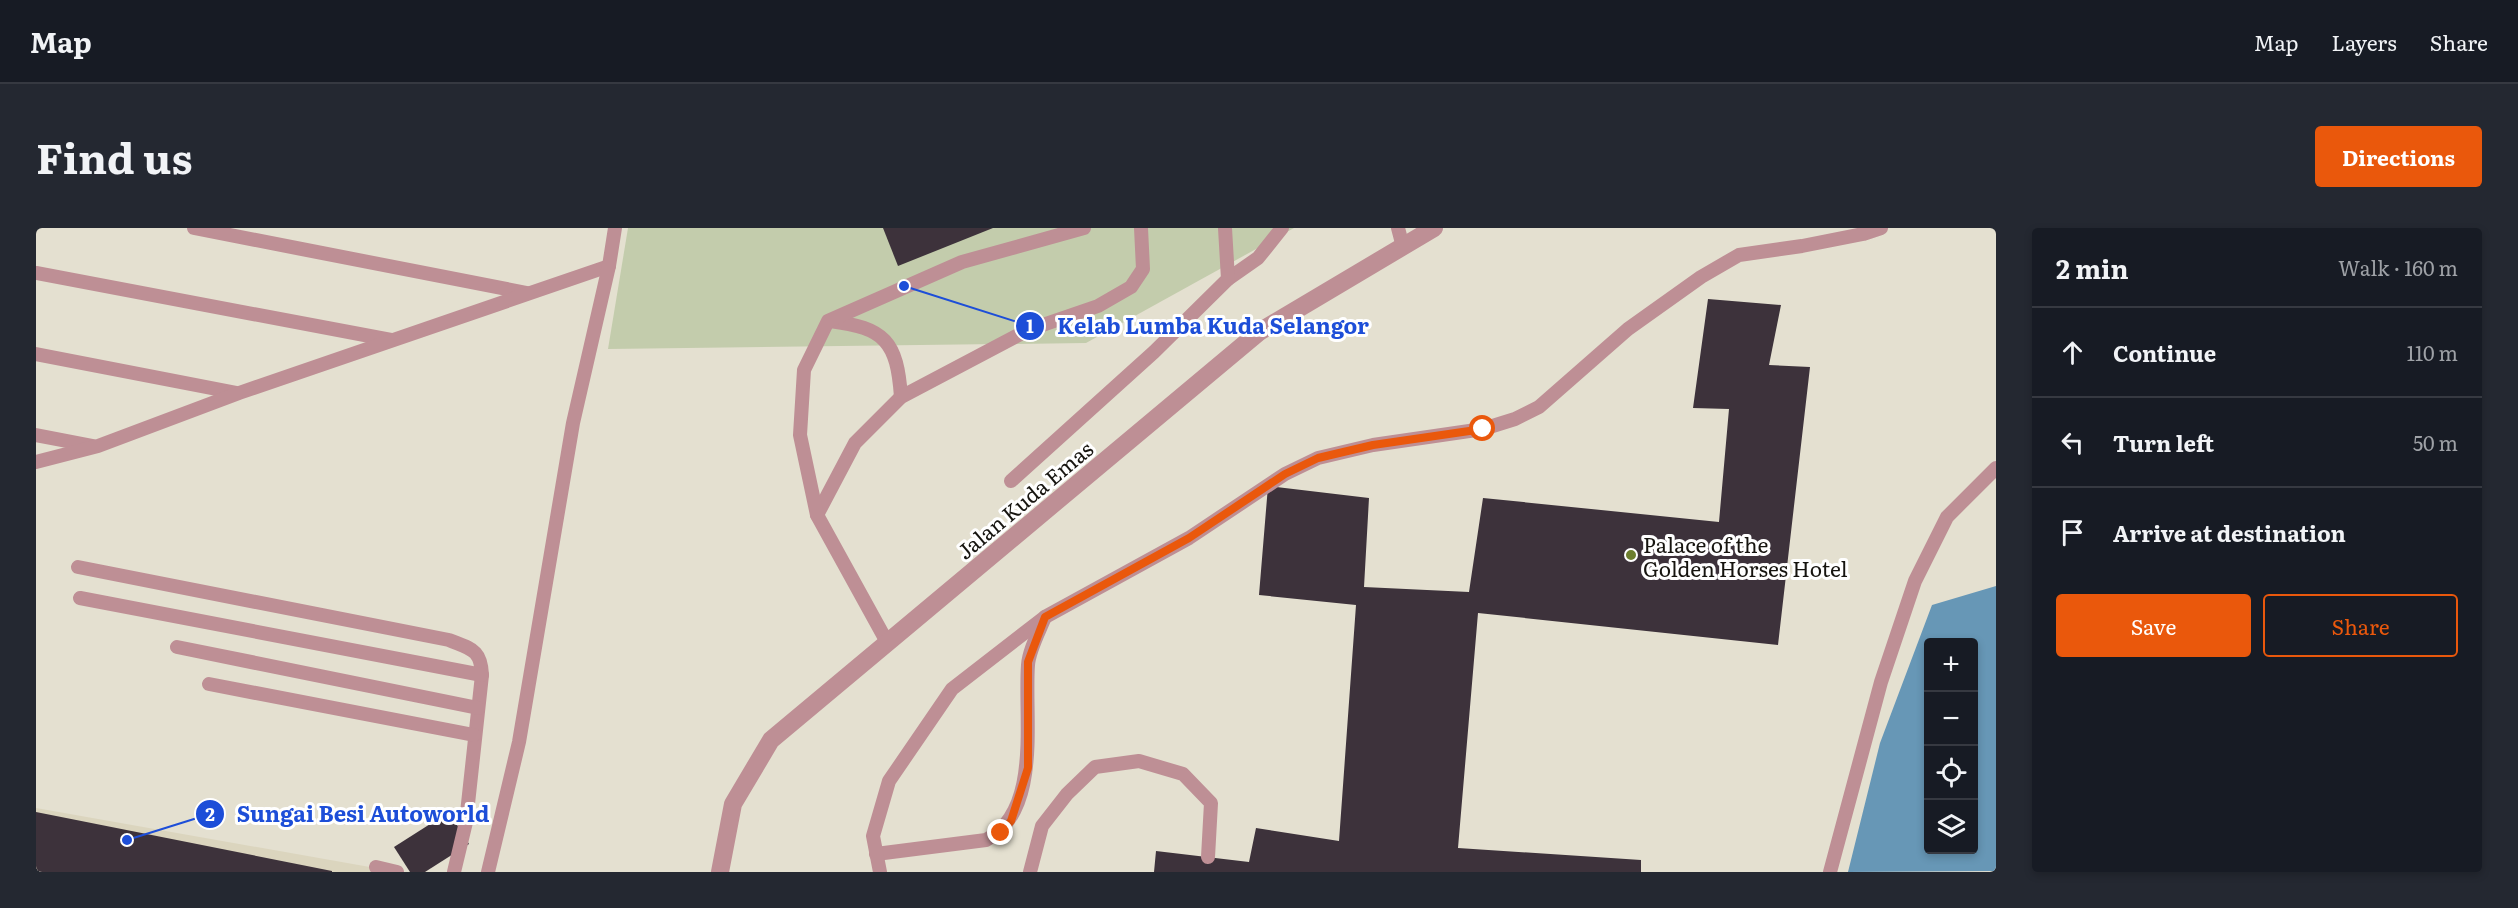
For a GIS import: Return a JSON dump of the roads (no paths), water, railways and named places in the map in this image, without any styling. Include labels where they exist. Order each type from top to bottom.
[{"type":"street","name":"Jalan Kuda Emas","points":[[720,872],[733,804],[771,740],[1259,332],[1434,228]]},
{"type":"lane","points":[[194,228],[527,293]]},
{"type":"lane","points":[[488,872],[519,742],[573,423],[609,266],[615,228]]},
{"type":"lane","points":[[888,642],[817,515],[800,435],[804,370],[828,321],[962,262],[1084,228]]},
{"type":"lane","points":[[817,515],[855,443],[901,397],[1028,330],[1098,306],[1131,287],[1143,269],[1141,228]]},
{"type":"lane","points":[[1225,228],[1228,279]]},
{"type":"lane","points":[[1011,481],[1154,352],[1228,279],[1258,258],[1282,228]]},
{"type":"lane","points":[[1398,228],[1403,247]]},
{"type":"lane","points":[[879,872],[873,836],[889,781],[952,689],[1045,617],[1189,538],[1285,474],[1318,458],[1373,445],[1483,429],[1515,419],[1539,406],[1628,329],[1701,277],[1739,255],[1802,246],[1863,234],[1881,228]]},
{"type":"lane","points":[[36,462],[98,446],[239,393],[609,266]]},
{"type":"lane","points":[[36,273],[393,340]]},
{"type":"lane","points":[[828,321],[858,325],[883,336],[899,367],[901,397]]},
{"type":"lane","points":[[36,354],[239,393]]},
{"type":"lane","points":[[36,435],[98,446]]},
{"type":"lane","points":[[1830,872],[1881,682],[1915,581],[1947,517],[1996,468]]},
{"type":"lane","points":[[78,567],[449,640],[474,650],[481,661],[482,675],[466,822],[454,872]]},
{"type":"lane","points":[[80,598],[482,675]]},
{"type":"lane","points":[[876,854],[986,840],[1001,833],[1011,821],[1028,768],[1028,662],[1045,617]]},
{"type":"lane","points":[[177,647],[478,708]]},
{"type":"lane","points":[[209,684],[474,735]]},
{"type":"lane","points":[[1030,872],[1042,826],[1067,794],[1095,767],[1139,761],[1183,774],[1211,803],[1208,857]]},
{"type":"lane","points":[[376,867],[397,872]]},
{"type":"water","points":[[1996,586],[1996,871],[1848,872],[1880,743],[1932,605]]},
{"type":"place","name":"Kelab Lumba Kuda Selangor","points":[[904,286]]},
{"type":"place","name":"Palace of the Golden Horses Hotel","points":[[1631,555]]},
{"type":"place","name":"Sungai Besi Autoworld","points":[[127,840]]}]
